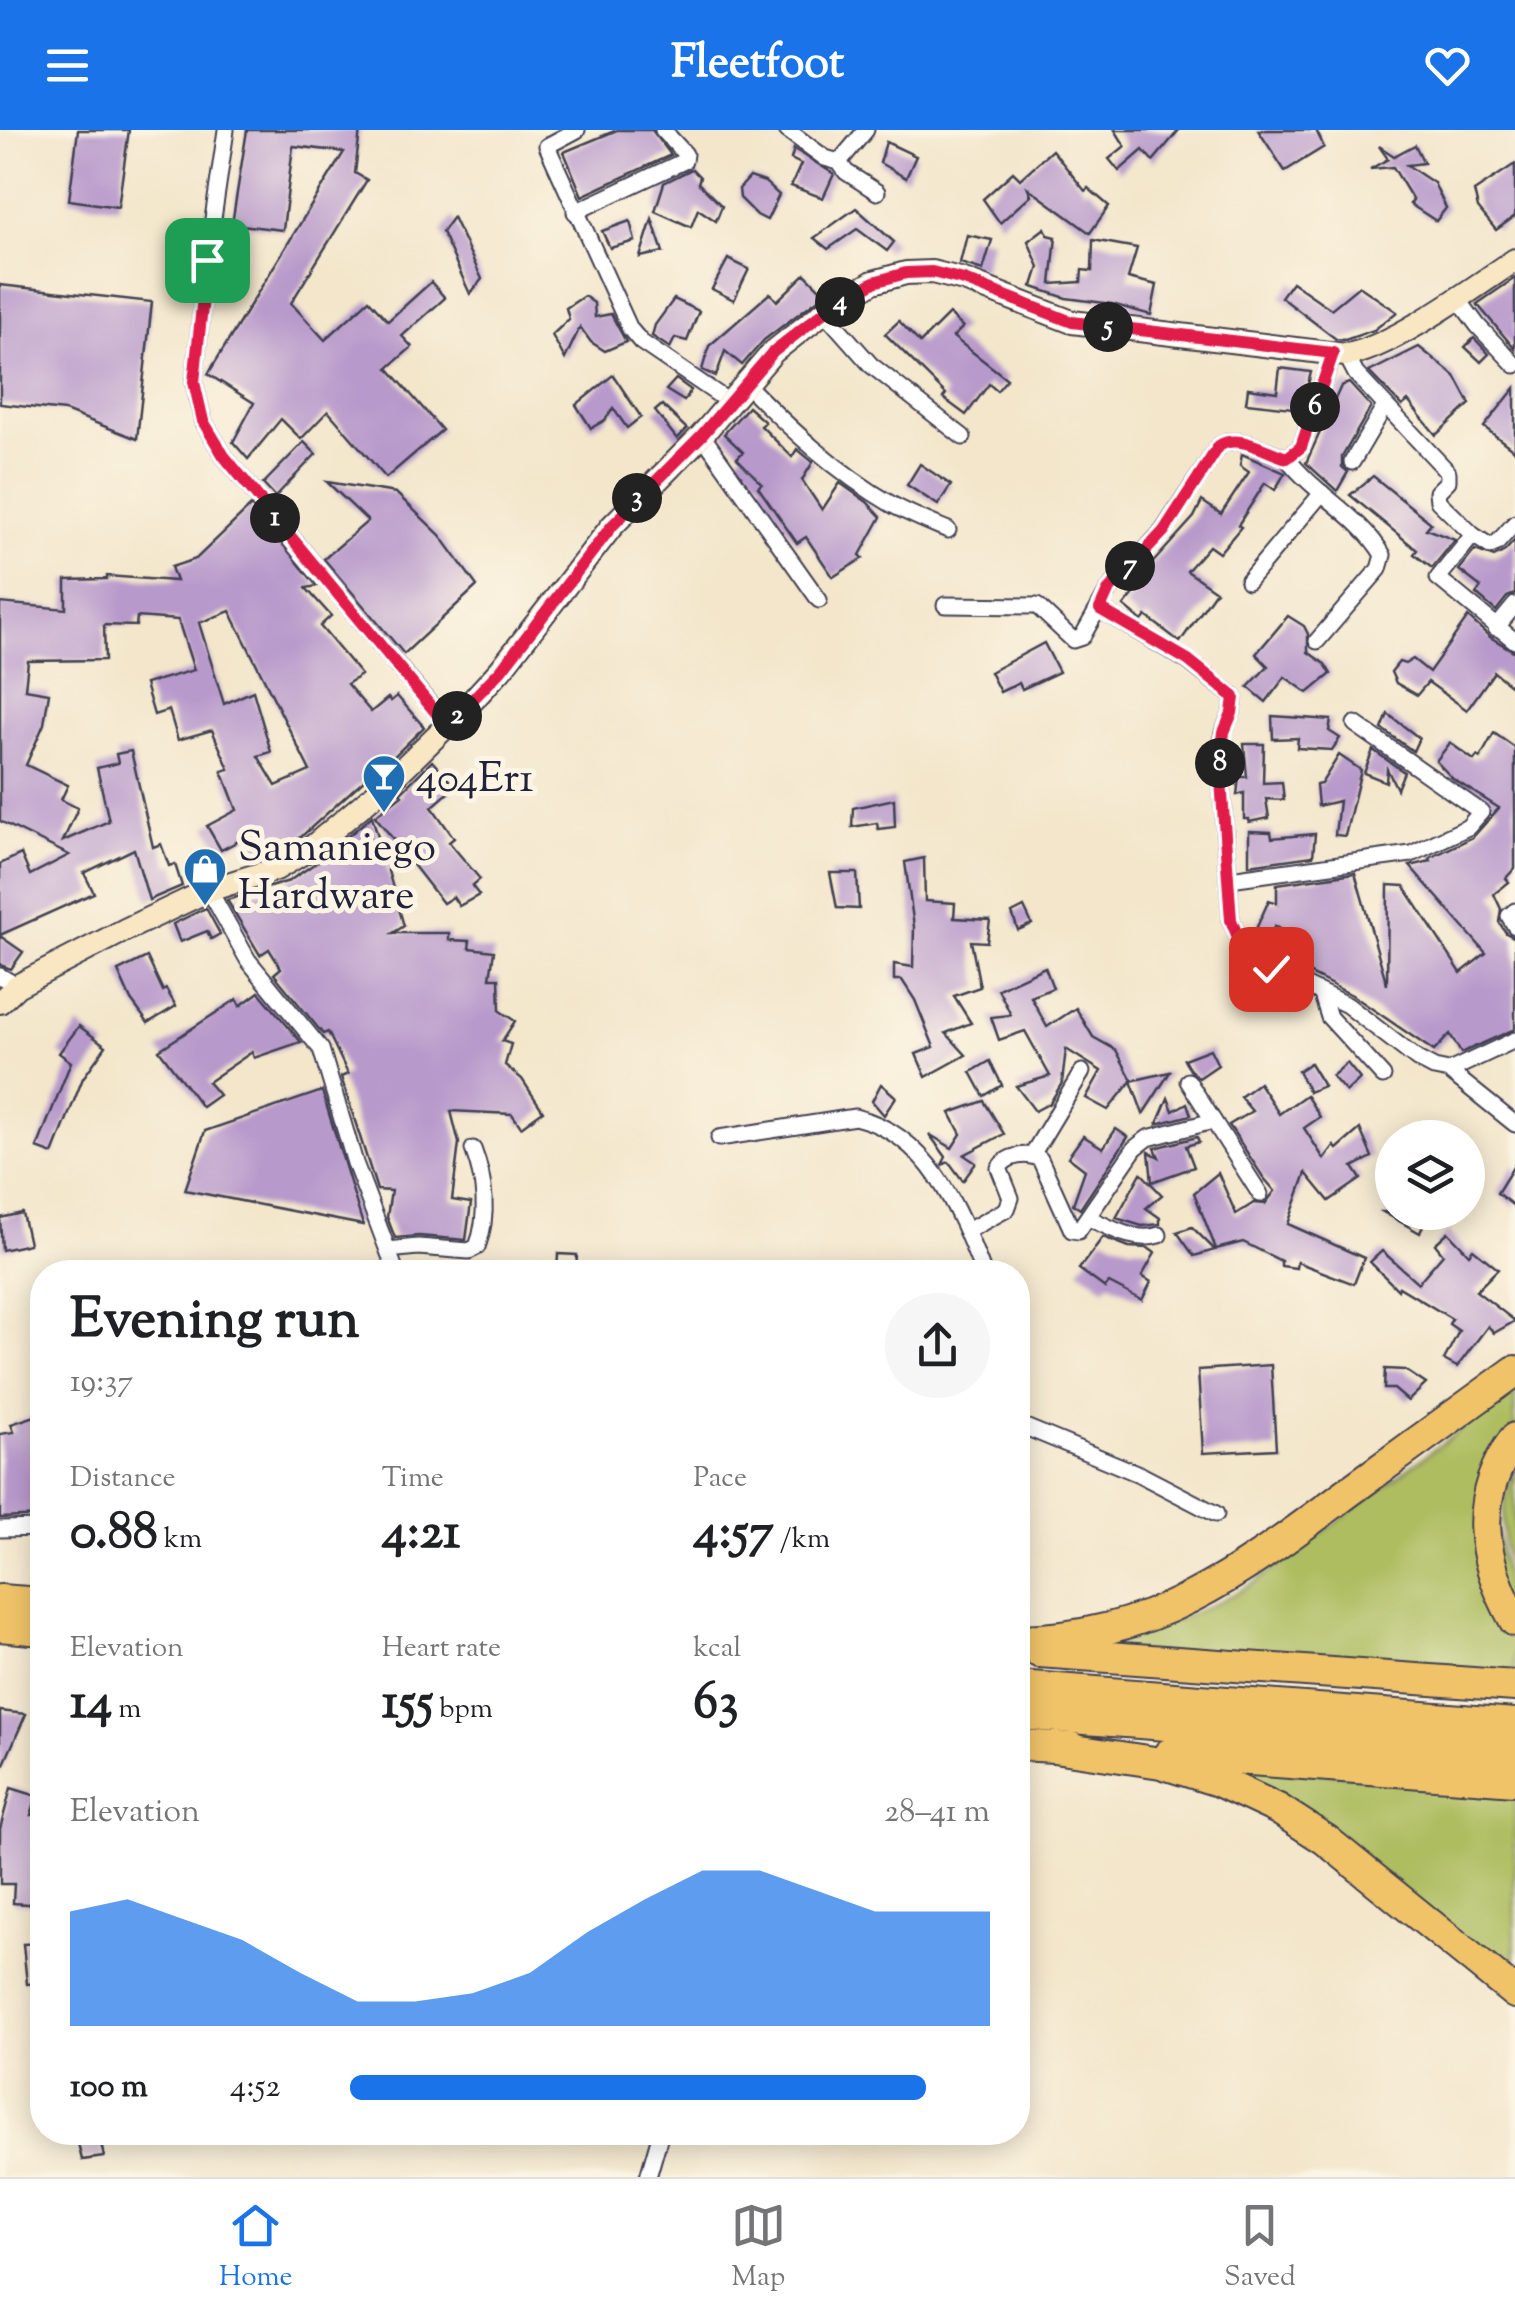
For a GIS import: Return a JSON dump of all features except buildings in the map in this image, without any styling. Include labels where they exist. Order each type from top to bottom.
[{"type":"highway","points":[[1030,1640],[1106,1630],[1182,1604],[1245,1569],[1515,1371]]},
{"type":"highway","points":[[1515,1438],[1494,1476],[1485,1517],[1487,1558],[1515,1621]]},
{"type":"highway","points":[[0,1600],[30,1602]]},
{"type":"highway","points":[[0,1626],[30,1629]]},
{"type":"highway","points":[[1030,1652],[1515,1686]]},
{"type":"highway","points":[[1030,1687],[1515,1724]]},
{"type":"highway","points":[[1030,1715],[1515,1750]]},
{"type":"highway","points":[[1030,1746],[1515,1780]]},
{"type":"highway","points":[[1054,1747],[1161,1764],[1218,1781],[1278,1809],[1326,1840],[1515,1993]]},
{"type":"main road","points":[[6,988],[209,890],[276,869],[311,848],[386,785],[501,670],[612,526],[702,435],[773,352],[824,312],[874,282],[906,273],[932,272],[964,280],[1072,322],[1339,354],[1360,353],[1376,345],[1458,299],[1515,260]]},
{"type":"street","points":[[226,130],[194,382],[203,421],[224,456],[447,726]]},
{"type":"street","points":[[577,130],[547,146],[630,329],[641,342],[729,402]]},
{"type":"street","points":[[575,212],[682,162],[685,154],[664,130]]},
{"type":"street","points":[[787,130],[826,158],[839,162],[846,172],[877,192]]},
{"type":"street","points":[[839,162],[866,130]]},
{"type":"street","points":[[1458,299],[1515,365]]},
{"type":"street","points":[[824,312],[871,365],[963,437]]},
{"type":"street","points":[[1287,458],[1301,447],[1339,354],[1448,472],[1448,480],[1436,497],[1473,534],[1490,546],[1497,544],[1515,523]]},
{"type":"street","points":[[745,383],[796,434],[844,472],[891,504],[948,530]]},
{"type":"street","points":[[1352,462],[1386,406]]},
{"type":"street","points":[[702,435],[819,600]]},
{"type":"street","points":[[945,605],[1037,606],[1074,640],[1089,629],[1108,591],[1164,531],[1219,446],[1228,440],[1287,458],[1298,473],[1372,539],[1383,555],[1379,568],[1317,640]]},
{"type":"street","points":[[1248,581],[1322,492]]},
{"type":"street","points":[[1473,534],[1438,578],[1515,641]]},
{"type":"street","points":[[1496,628],[1515,605]]},
{"type":"street","points":[[1100,609],[1188,660],[1234,697],[1220,766],[1231,920],[1240,942],[1271,969],[1347,1005],[1434,1068],[1449,1070],[1512,1045]]},
{"type":"street","points":[[1230,878],[1411,854],[1468,827],[1482,812],[1355,724]]},
{"type":"street","points":[[209,890],[248,960],[321,1049],[356,1163],[392,1260]]},
{"type":"street","points":[[1515,911],[1509,916],[1515,926]]},
{"type":"street","points":[[1322,996],[1329,1017],[1383,1076]]},
{"type":"street","points":[[1449,1070],[1515,1124]]},
{"type":"street","points":[[1032,1155],[1082,1072]]},
{"type":"street","points":[[1188,1081],[1260,1194]]},
{"type":"street","points":[[719,1138],[855,1117],[873,1121],[914,1149],[941,1179],[978,1260]]},
{"type":"street","points":[[967,1231],[1010,1203],[1001,1164],[1019,1156],[1040,1159],[1072,1230],[1083,1228],[1124,1162],[1148,1138],[1214,1121]]},
{"type":"street","points":[[388,1250],[418,1247],[469,1252],[476,1247],[484,1202],[481,1170],[473,1149]]},
{"type":"street","points":[[1089,1218],[1132,1236],[1159,1235]]},
{"type":"street","points":[[1030,1429],[1139,1474],[1216,1514]]},
{"type":"street","points":[[0,1529],[30,1528]]},
{"type":"street","points":[[648,2177],[657,2145]]},
{"type":"green space","points":[[1515,1389],[1515,1425],[1486,1473],[1515,1631],[1515,1677],[1067,1648],[1165,1623],[1212,1605],[1257,1581]]},
{"type":"green space","points":[[1515,1465],[1515,1582],[1505,1552],[1503,1524]]},
{"type":"green space","points":[[1192,1761],[1515,1789],[1515,1980]]},
{"type":"place","name":"404Er1","points":[[384,814]]},
{"type":"place","name":"Samaniego Hardware","points":[[205,907]]},
{"type":"route","points":[[207,260],[194,382],[203,421],[224,456],[447,726],[501,670],[633,501],[702,435],[773,352],[824,312],[874,282],[906,273],[932,272],[964,280],[1072,322],[1333,353],[1301,447],[1287,458],[1238,441],[1228,440],[1219,446],[1164,531],[1108,591],[1100,609],[1188,660],[1234,697],[1220,766],[1231,920],[1240,942],[1271,969]]}]
